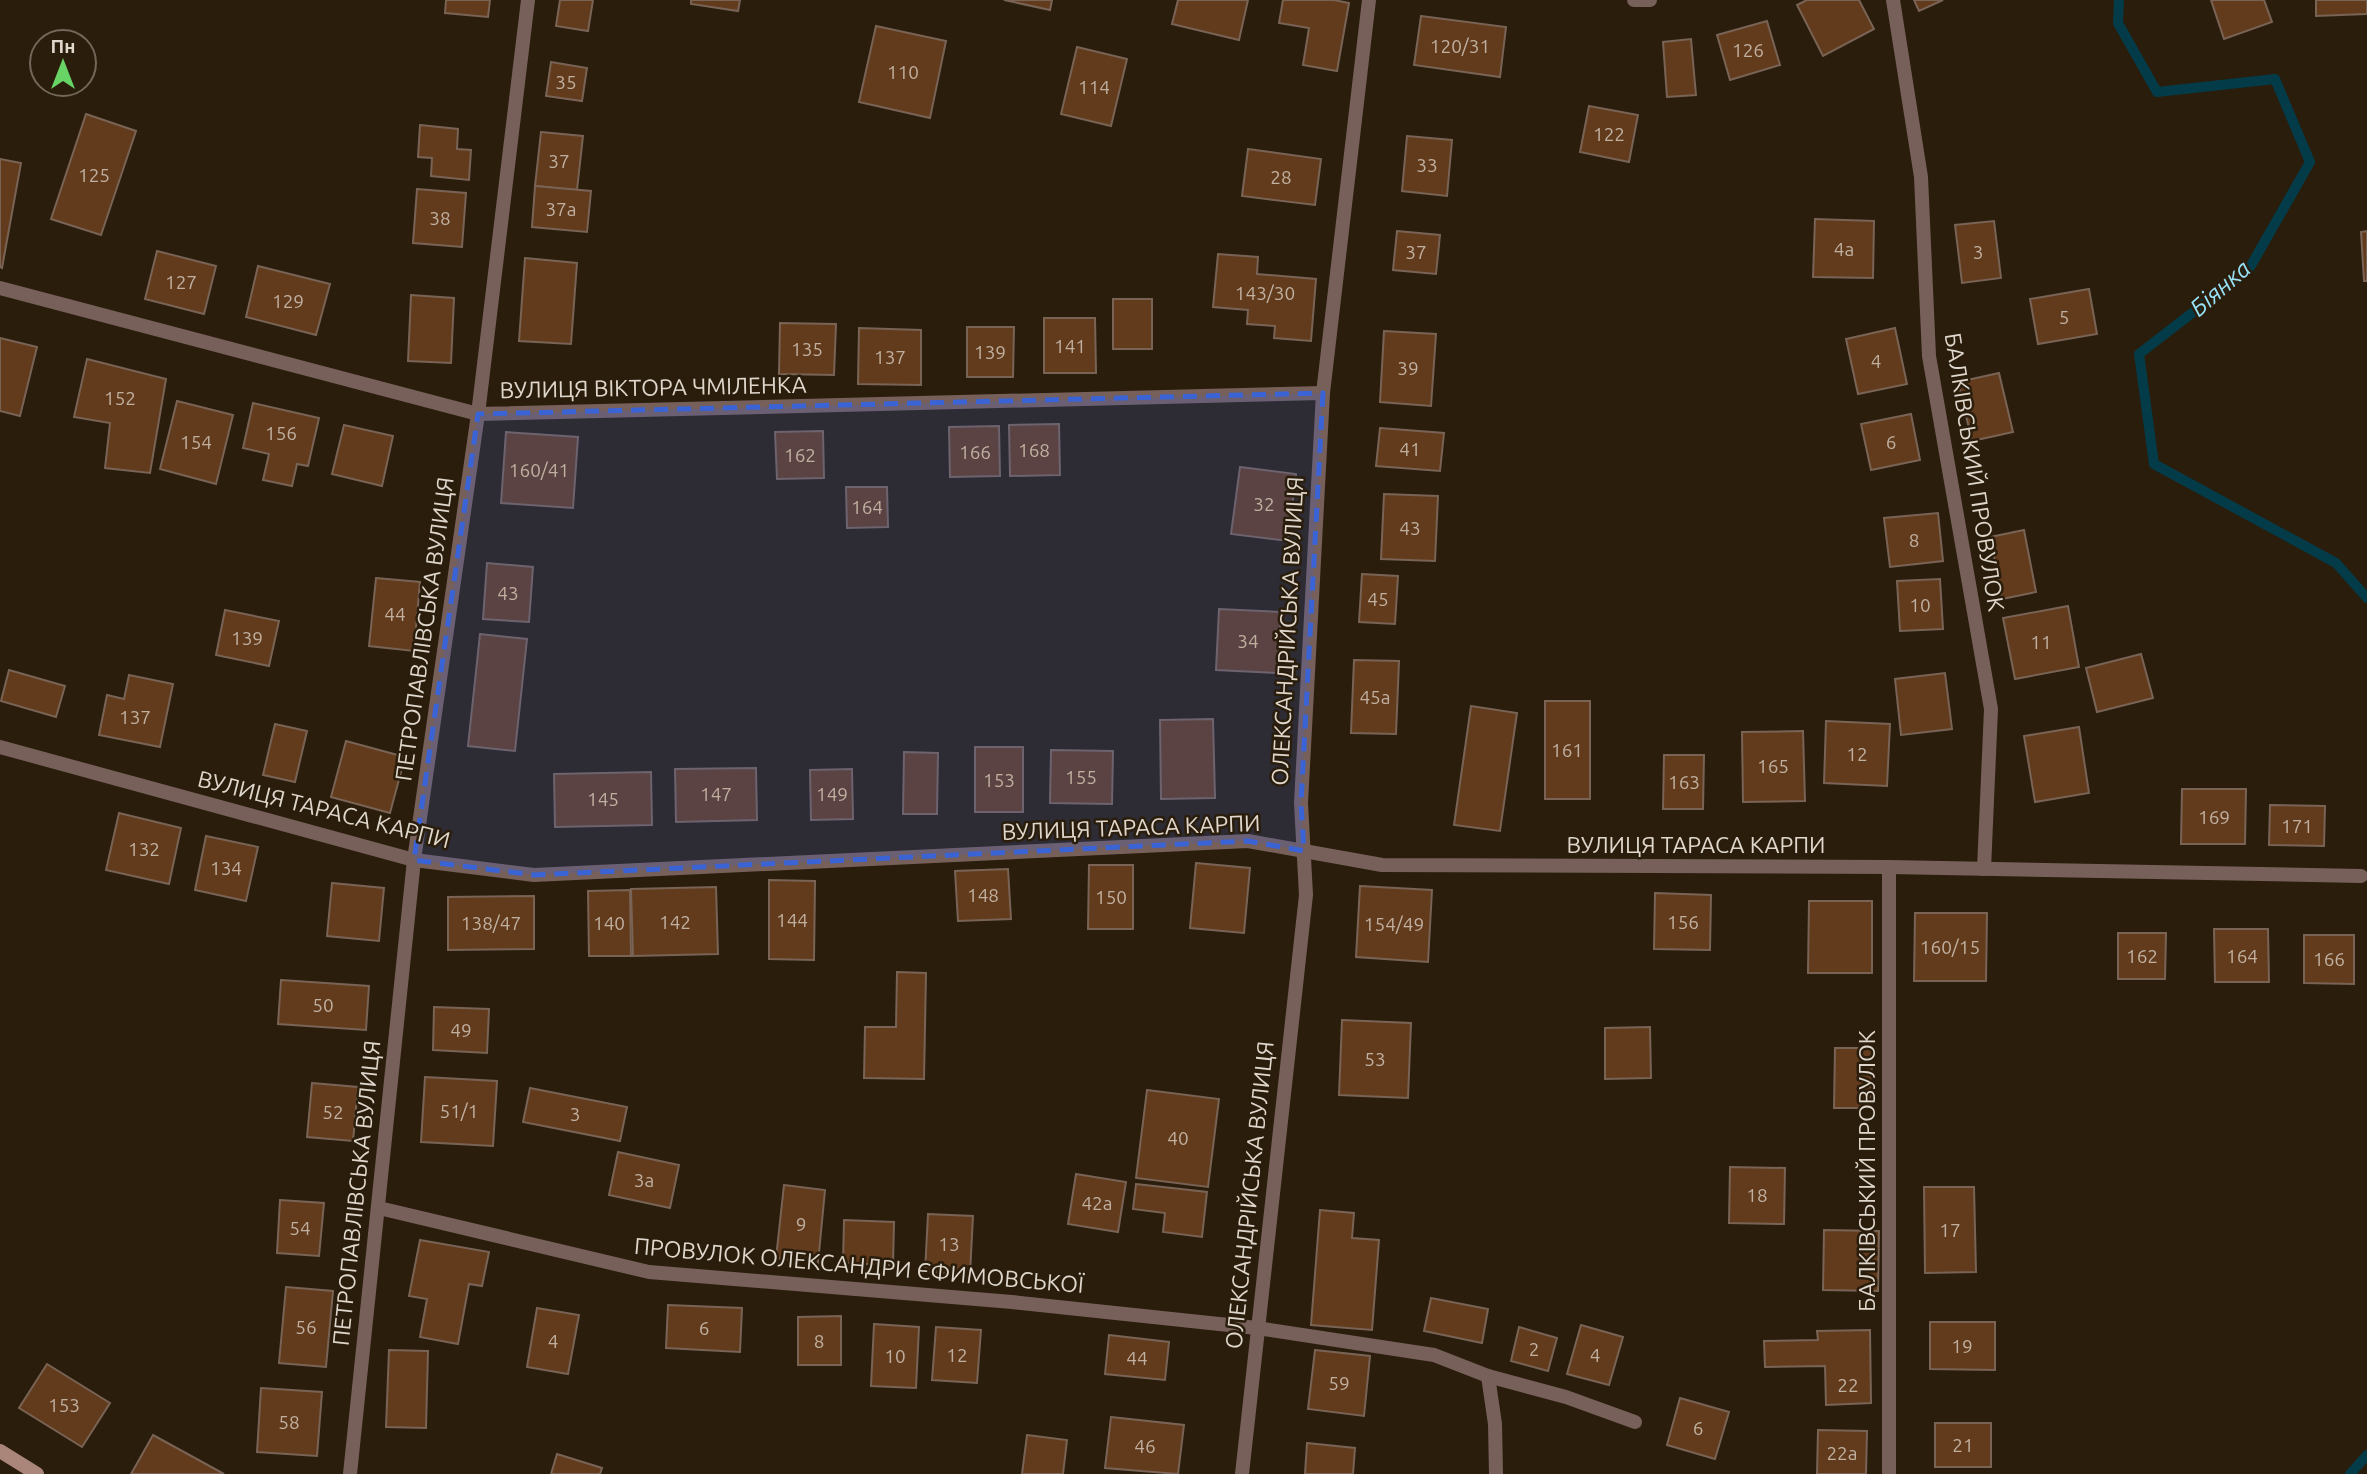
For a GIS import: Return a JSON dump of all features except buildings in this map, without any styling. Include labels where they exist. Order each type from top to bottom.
[{"type":"main road","points":[[0,1451],[37,1474]]},
{"type":"street","name":"ПЕТРОПАВЛІВСЬКА ВУЛИЦЯ","points":[[351,1473],[414,860],[478,414],[528,0]]},
{"type":"street","name":"ОЛЕКСАНДРІЙСЬКА ВУЛИЦЯ","points":[[1242,1474],[1256,1328],[1306,895],[1301,803],[1323,393],[1369,0]]},
{"type":"street","points":[[1634,0],[1650,0]]},
{"type":"street","name":"БАЛКІВСЬКИЙ ПРОВУЛОК","points":[[1893,0],[1921,177],[1929,356],[1991,709],[1984,869]]},
{"type":"street","name":"ВУЛИЦЯ ВІКТОРА ЧМІЛЕНКА","points":[[0,288],[478,414],[1323,393]]},
{"type":"street","name":"ВУЛИЦЯ ТАРАСА КАРПИ","points":[[0,747],[414,860],[534,875],[1248,841],[1382,865],[1889,867],[2361,876]]},
{"type":"street","name":"БАЛКІВСЬКИЙ ПРОВУЛОК","points":[[1889,867],[1889,1474]]},
{"type":"street","name":"ПРОВУЛОК ОЛЕКСАНДРИ ЄФИМОВСЬКОЇ","points":[[379,1208],[649,1272],[1012,1302],[1256,1328],[1434,1355],[1488,1376],[1566,1396],[1635,1422]]},
{"type":"street","points":[[1488,1376],[1495,1424],[1496,1474]]},
{"type":"highlighted area","points":[[1323,393],[1301,803],[1304,851],[1248,841],[534,875],[414,860],[478,414]]},
{"type":"waterway","name":"Біянка","points":[[2119,0],[2118,23],[2157,92],[2275,79],[2310,162],[2249,269],[2139,354],[2154,464],[2336,563],[2367,598]]},
{"type":"waterway","name":"Біянка","points":[[2350,1474],[2367,1455]]}]
